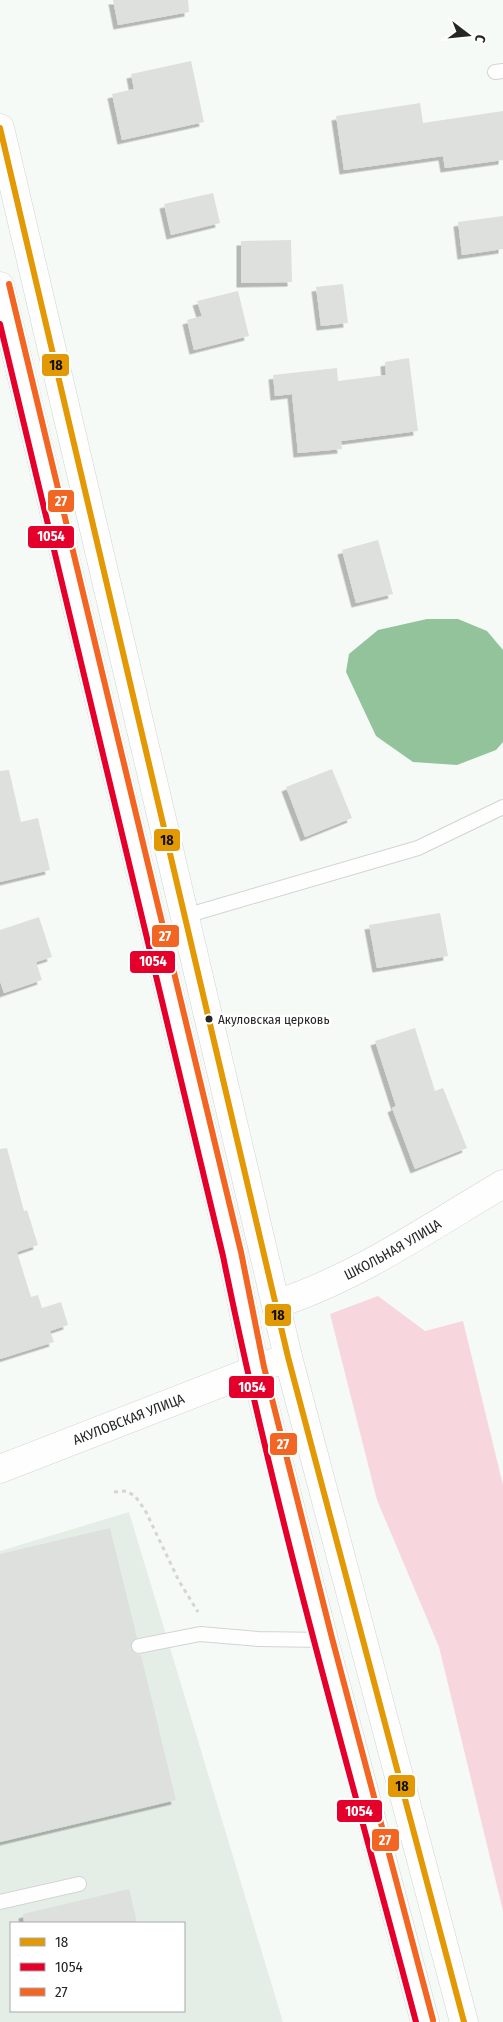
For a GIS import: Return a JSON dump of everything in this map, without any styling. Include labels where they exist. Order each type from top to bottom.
[{"type":"main road","points":[[0,128],[288,1357],[464,2022]]},
{"type":"main road","points":[[0,286],[210,1160],[232,1254],[255,1369],[324,1640],[425,2022]]},
{"type":"main road","name":"ШКОЛЬНАЯ УЛИЦА","points":[[276,1304],[306,1294],[375,1260],[503,1184]]},
{"type":"main road","name":"АКУЛОВСКАЯ УЛИЦА","points":[[0,1469],[288,1357]]},
{"type":"lane","points":[[185,916],[418,848],[503,806]]},
{"type":"lane","points":[[139,1646],[200,1634],[258,1639],[324,1640]]},
{"type":"lane","points":[[0,1902],[79,1884]]},
{"type":"path","points":[[114,1492],[126,1491],[135,1496],[145,1510],[183,1588],[200,1616],[220,1636]]},
{"type":"shaded area","points":[[427,619],[458,619],[487,631],[503,650],[503,742],[496,750],[457,765],[413,762],[376,736],[346,672],[349,654],[378,630]]},
{"type":"shaded area","points":[[378,1296],[425,1331],[463,1321],[503,1485],[503,1911],[439,1647],[377,1500],[330,1314]]},
{"type":"shaded area","points":[[129,1512],[283,2022],[0,2022],[0,1551]]},
{"type":"building","points":[[113,0],[188,0],[189,12],[118,25]]},
{"type":"building","points":[[191,61],[204,122],[122,140],[112,94],[134,89],[131,74]]},
{"type":"building","points":[[420,103],[423,123],[503,111],[503,160],[445,168],[443,156],[344,170],[336,116]]},
{"type":"building","points":[[213,193],[220,223],[171,235],[164,204]]},
{"type":"building","points":[[503,216],[503,249],[462,255],[458,222]]},
{"type":"building","points":[[291,240],[292,282],[241,283],[241,241]]},
{"type":"building","points":[[343,284],[348,323],[321,326],[316,287]]},
{"type":"building","points":[[238,291],[249,336],[194,350],[187,320],[202,316],[197,301]]},
{"type":"building","points":[[409,358],[418,431],[341,441],[342,449],[298,453],[292,394],[275,396],[273,375],[337,368],[338,381],[386,375],[385,362]]},
{"type":"building","points":[[378,540],[393,594],[356,603],[342,550]]},
{"type":"building","points":[[332,769],[352,818],[305,837],[286,787]]},
{"type":"building","points":[[9,770],[21,822],[38,818],[50,870],[0,882],[0,771]]},
{"type":"building","points":[[440,913],[448,956],[377,968],[369,925]]},
{"type":"building","points":[[39,917],[52,957],[36,962],[42,980],[4,993],[0,981],[0,930]]},
{"type":"building","points":[[415,1028],[435,1091],[443,1088],[467,1148],[415,1169],[392,1108],[396,1106],[375,1041]]},
{"type":"building","points":[[7,1148],[24,1211],[27,1210],[38,1245],[17,1252],[31,1297],[38,1295],[42,1308],[61,1302],[68,1325],[50,1331],[54,1342],[0,1359],[0,1149]]},
{"type":"building","points":[[110,1528],[137,1638],[131,1643],[131,1648],[136,1654],[141,1655],[176,1800],[0,1842],[0,1554]]},
{"type":"building","points":[[129,1889],[137,1922],[24,1922],[23,1914]]},
{"type":"transit line","name":"18","points":[[0,128],[288,1357],[464,2022]]},
{"type":"transit line","name":"27","points":[[9,284],[241,1252],[264,1367],[332,1638],[433,2020]]},
{"type":"transit line","name":"1054","points":[[0,324],[223,1256],[243,1353],[289,1545],[416,2022]]},
{"type":"place","name":"Акуловская церковь","points":[[209,1019]]}]
